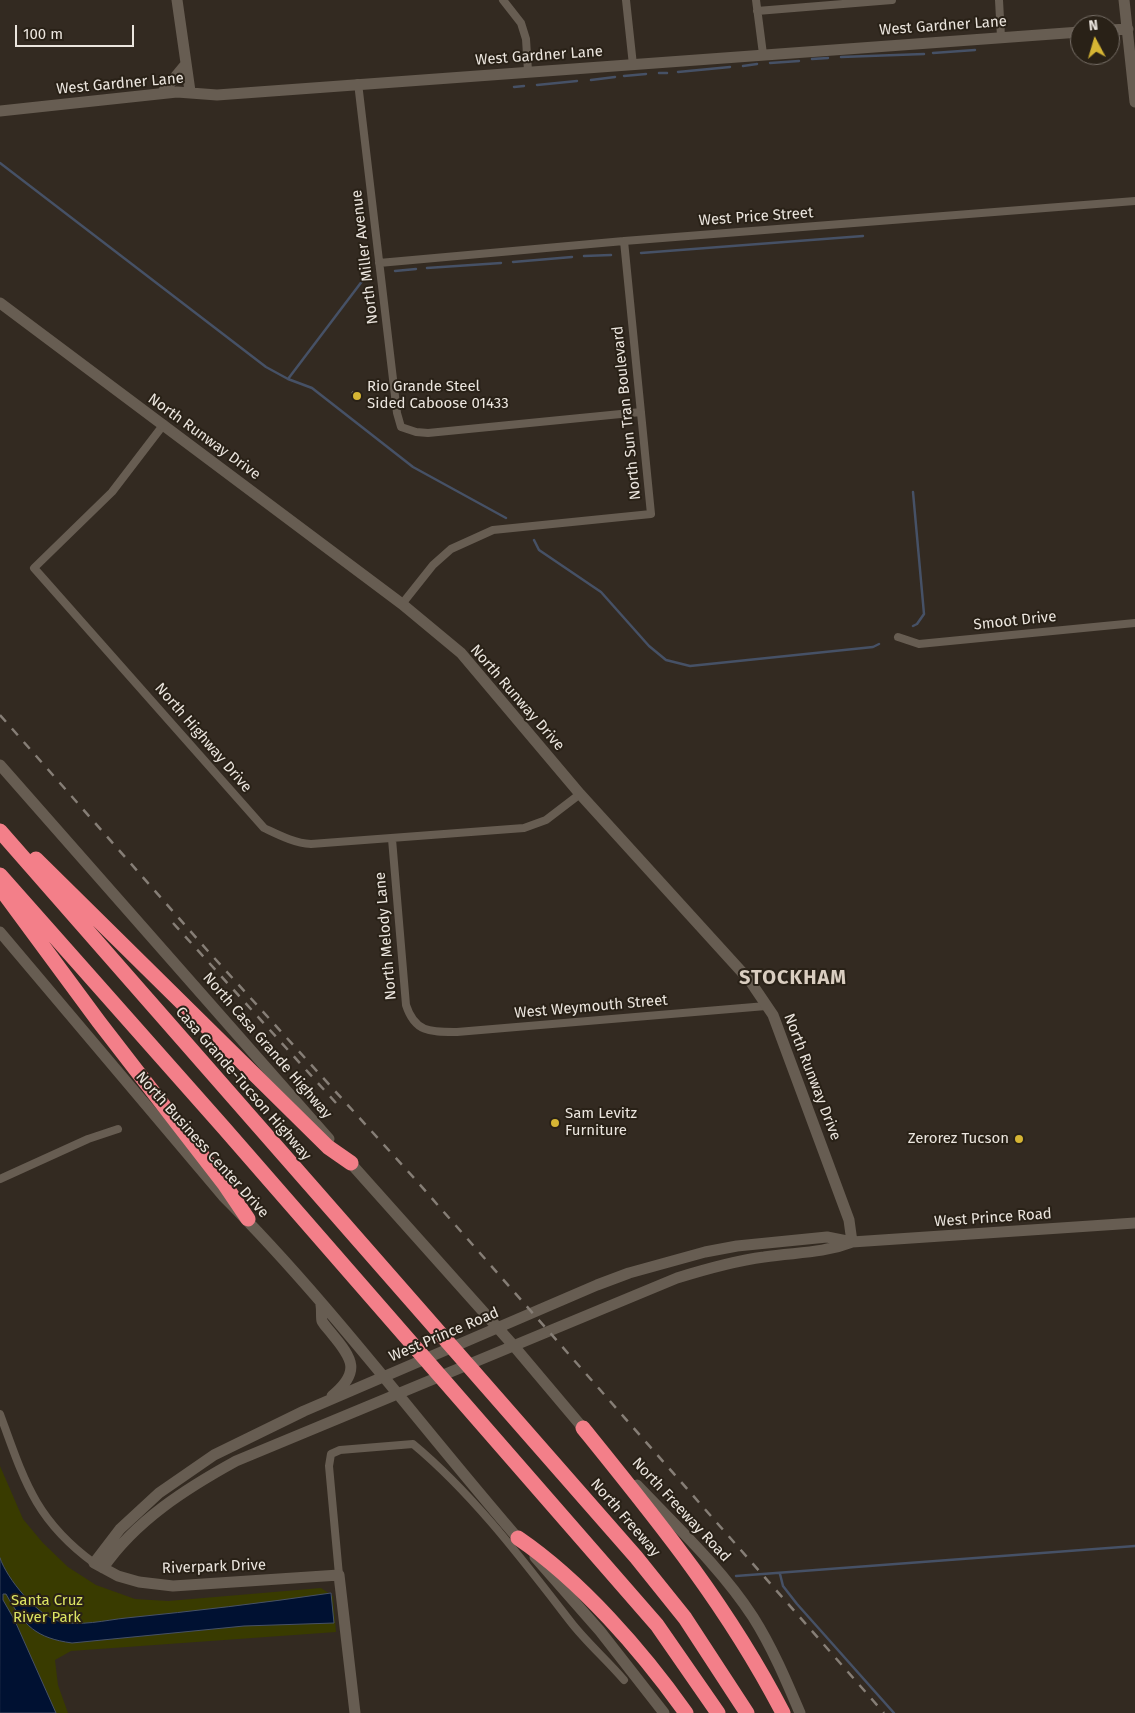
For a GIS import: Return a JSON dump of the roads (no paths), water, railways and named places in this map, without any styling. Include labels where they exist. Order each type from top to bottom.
[{"type":"highway","points":[[0,824],[328,1146],[351,1164]]},
{"type":"highway","name":"Casa Grande-Tucson Highway","points":[[0,831],[461,1358]]},
{"type":"highway","points":[[0,875],[657,1625],[718,1713]]},
{"type":"highway","points":[[0,888],[99,1022],[225,1185],[248,1219]]},
{"type":"highway","name":"North Freeway","points":[[461,1358],[636,1557],[685,1618],[747,1713]]},
{"type":"highway","points":[[583,1428],[670,1535],[699,1574],[744,1643],[783,1713]]},
{"type":"highway","points":[[518,1538],[546,1558],[610,1620],[654,1671],[686,1713]]},
{"type":"street","points":[[177,0],[190,92]]},
{"type":"street","points":[[503,0],[521,23],[526,39],[528,71]]},
{"type":"street","points":[[626,0],[633,65]]},
{"type":"street","points":[[756,0],[763,54]]},
{"type":"street","points":[[757,11],[892,0]]},
{"type":"street","points":[[999,0],[1001,38]]},
{"type":"street","points":[[1124,0],[1135,102]]},
{"type":"street","points":[[1120,29],[1128,29]]},
{"type":"street","name":"West Gardner Lane","points":[[0,111],[162,93],[190,92],[216,94],[1070,33]]},
{"type":"street","points":[[162,93],[186,64]]},
{"type":"street","name":"North Miller Avenue","points":[[358,83],[397,413],[401,427],[416,432],[428,433],[641,412]]},
{"type":"street","name":"West Price Street","points":[[379,263],[624,241],[1135,201]]},
{"type":"street","name":"North Sun Tran Boulevard","points":[[402,604],[433,565],[451,549],[493,530],[651,514],[624,241]]},
{"type":"street","name":"North Runway Drive","points":[[0,302],[134,405],[164,424],[402,604],[460,653],[580,794],[750,981],[772,1015],[849,1220],[852,1242]]},
{"type":"street","name":"North Highway Drive","points":[[164,424],[112,492],[34,568],[264,828],[301,843],[392,839],[524,828],[546,820],[580,794]]},
{"type":"street","name":"Smoot Drive","points":[[898,637],[918,644],[1135,623]]},
{"type":"street","name":"North Casa Grande Highway","points":[[0,765],[513,1345]]},
{"type":"street","name":"North Melody Lane","points":[[392,839],[406,1005],[410,1018],[418,1026]]},
{"type":"street","name":"North Business Center Drive","points":[[0,932],[217,1189],[248,1219],[383,1378]]},
{"type":"street","name":"West Weymouth Street","points":[[418,1026],[438,1032],[457,1032],[766,1006]]},
{"type":"street","points":[[0,1179],[88,1139],[118,1129]]},
{"type":"street","name":"West Prince Road","points":[[98,1566],[120,1529],[159,1493],[214,1455],[252,1435],[325,1402],[629,1273],[705,1252],[737,1246],[827,1237],[852,1242],[1135,1223]]},
{"type":"street","name":"West Prince Road","points":[[98,1566],[140,1526],[200,1481],[236,1461],[677,1278],[714,1266],[766,1256],[829,1251],[852,1242]]},
{"type":"street","points":[[321,1305],[322,1322],[347,1352],[352,1364],[350,1373],[341,1389],[325,1402]]},
{"type":"street","name":"North Freeway Road","points":[[513,1345],[583,1428],[717,1569],[752,1616],[774,1652],[800,1713]]},
{"type":"street","points":[[383,1378],[518,1538],[600,1631],[664,1713]]},
{"type":"street","points":[[0,1414],[23,1479],[39,1508],[65,1540],[98,1566]]},
{"type":"street","points":[[355,1713],[329,1466],[331,1454],[340,1450],[413,1444],[441,1468],[525,1563],[571,1622],[624,1680]]},
{"type":"street","name":"Riverpark Drive","points":[[98,1566],[118,1576],[139,1582],[173,1586],[339,1575]]},
{"type":"water","points":[[0,1558],[9,1576],[32,1604],[49,1617],[66,1623],[92,1622],[229,1607],[331,1593],[334,1623],[244,1626],[72,1643],[49,1638],[32,1629],[6,1594],[3,1594],[3,1600],[15,1621],[56,1713],[0,1713]]},
{"type":"waterway","points":[[933,53],[975,50]]},
{"type":"waterway","points":[[841,57],[924,54]]},
{"type":"waterway","points":[[812,59],[828,58]]},
{"type":"waterway","points":[[770,63],[799,61]]},
{"type":"waterway","points":[[743,66],[757,64]]},
{"type":"waterway","points":[[678,72],[730,67]]},
{"type":"waterway","points":[[659,73],[667,73]]},
{"type":"waterway","points":[[624,76],[646,74]]},
{"type":"waterway","points":[[591,80],[615,77]]},
{"type":"waterway","points":[[537,85],[577,81]]},
{"type":"waterway","points":[[514,87],[524,86]]},
{"type":"waterway","points":[[0,163],[266,367],[288,379],[312,388],[413,467],[506,518]]},
{"type":"waterway","points":[[641,253],[863,236]]},
{"type":"waterway","points":[[584,256],[611,255]]},
{"type":"waterway","points":[[513,262],[572,257]]},
{"type":"waterway","points":[[427,268],[501,263]]},
{"type":"waterway","points":[[395,271],[416,269]]},
{"type":"waterway","points":[[288,379],[366,276]]},
{"type":"waterway","points":[[913,492],[924,614],[917,624],[913,626]]},
{"type":"waterway","points":[[534,540],[539,550],[601,592],[649,646],[666,660],[690,666],[873,647],[879,644]]},
{"type":"waterway","points":[[736,1576],[1135,1546]]},
{"type":"waterway","points":[[780,1574],[783,1586],[797,1604],[894,1713]]},
{"type":"railway","points":[[352,392],[362,400]]},
{"type":"railway","points":[[0,715],[207,950],[414,1178],[884,1713]]},
{"type":"railway","points":[[173,923],[336,1103]]},
{"type":"place","name":"Rio Grande Steel Sided Caboose 01433","points":[[357,396]]},
{"type":"place","name":"Sam Levitz Furniture","points":[[555,1123]]},
{"type":"place","name":"Zerorez Tucson","points":[[1019,1139]]},
{"type":"district","name":"STOCKHAM","points":[[793,978]]},
{"type":"park label","name":"Santa Cruz River Park","points":[[47,1610]]}]
